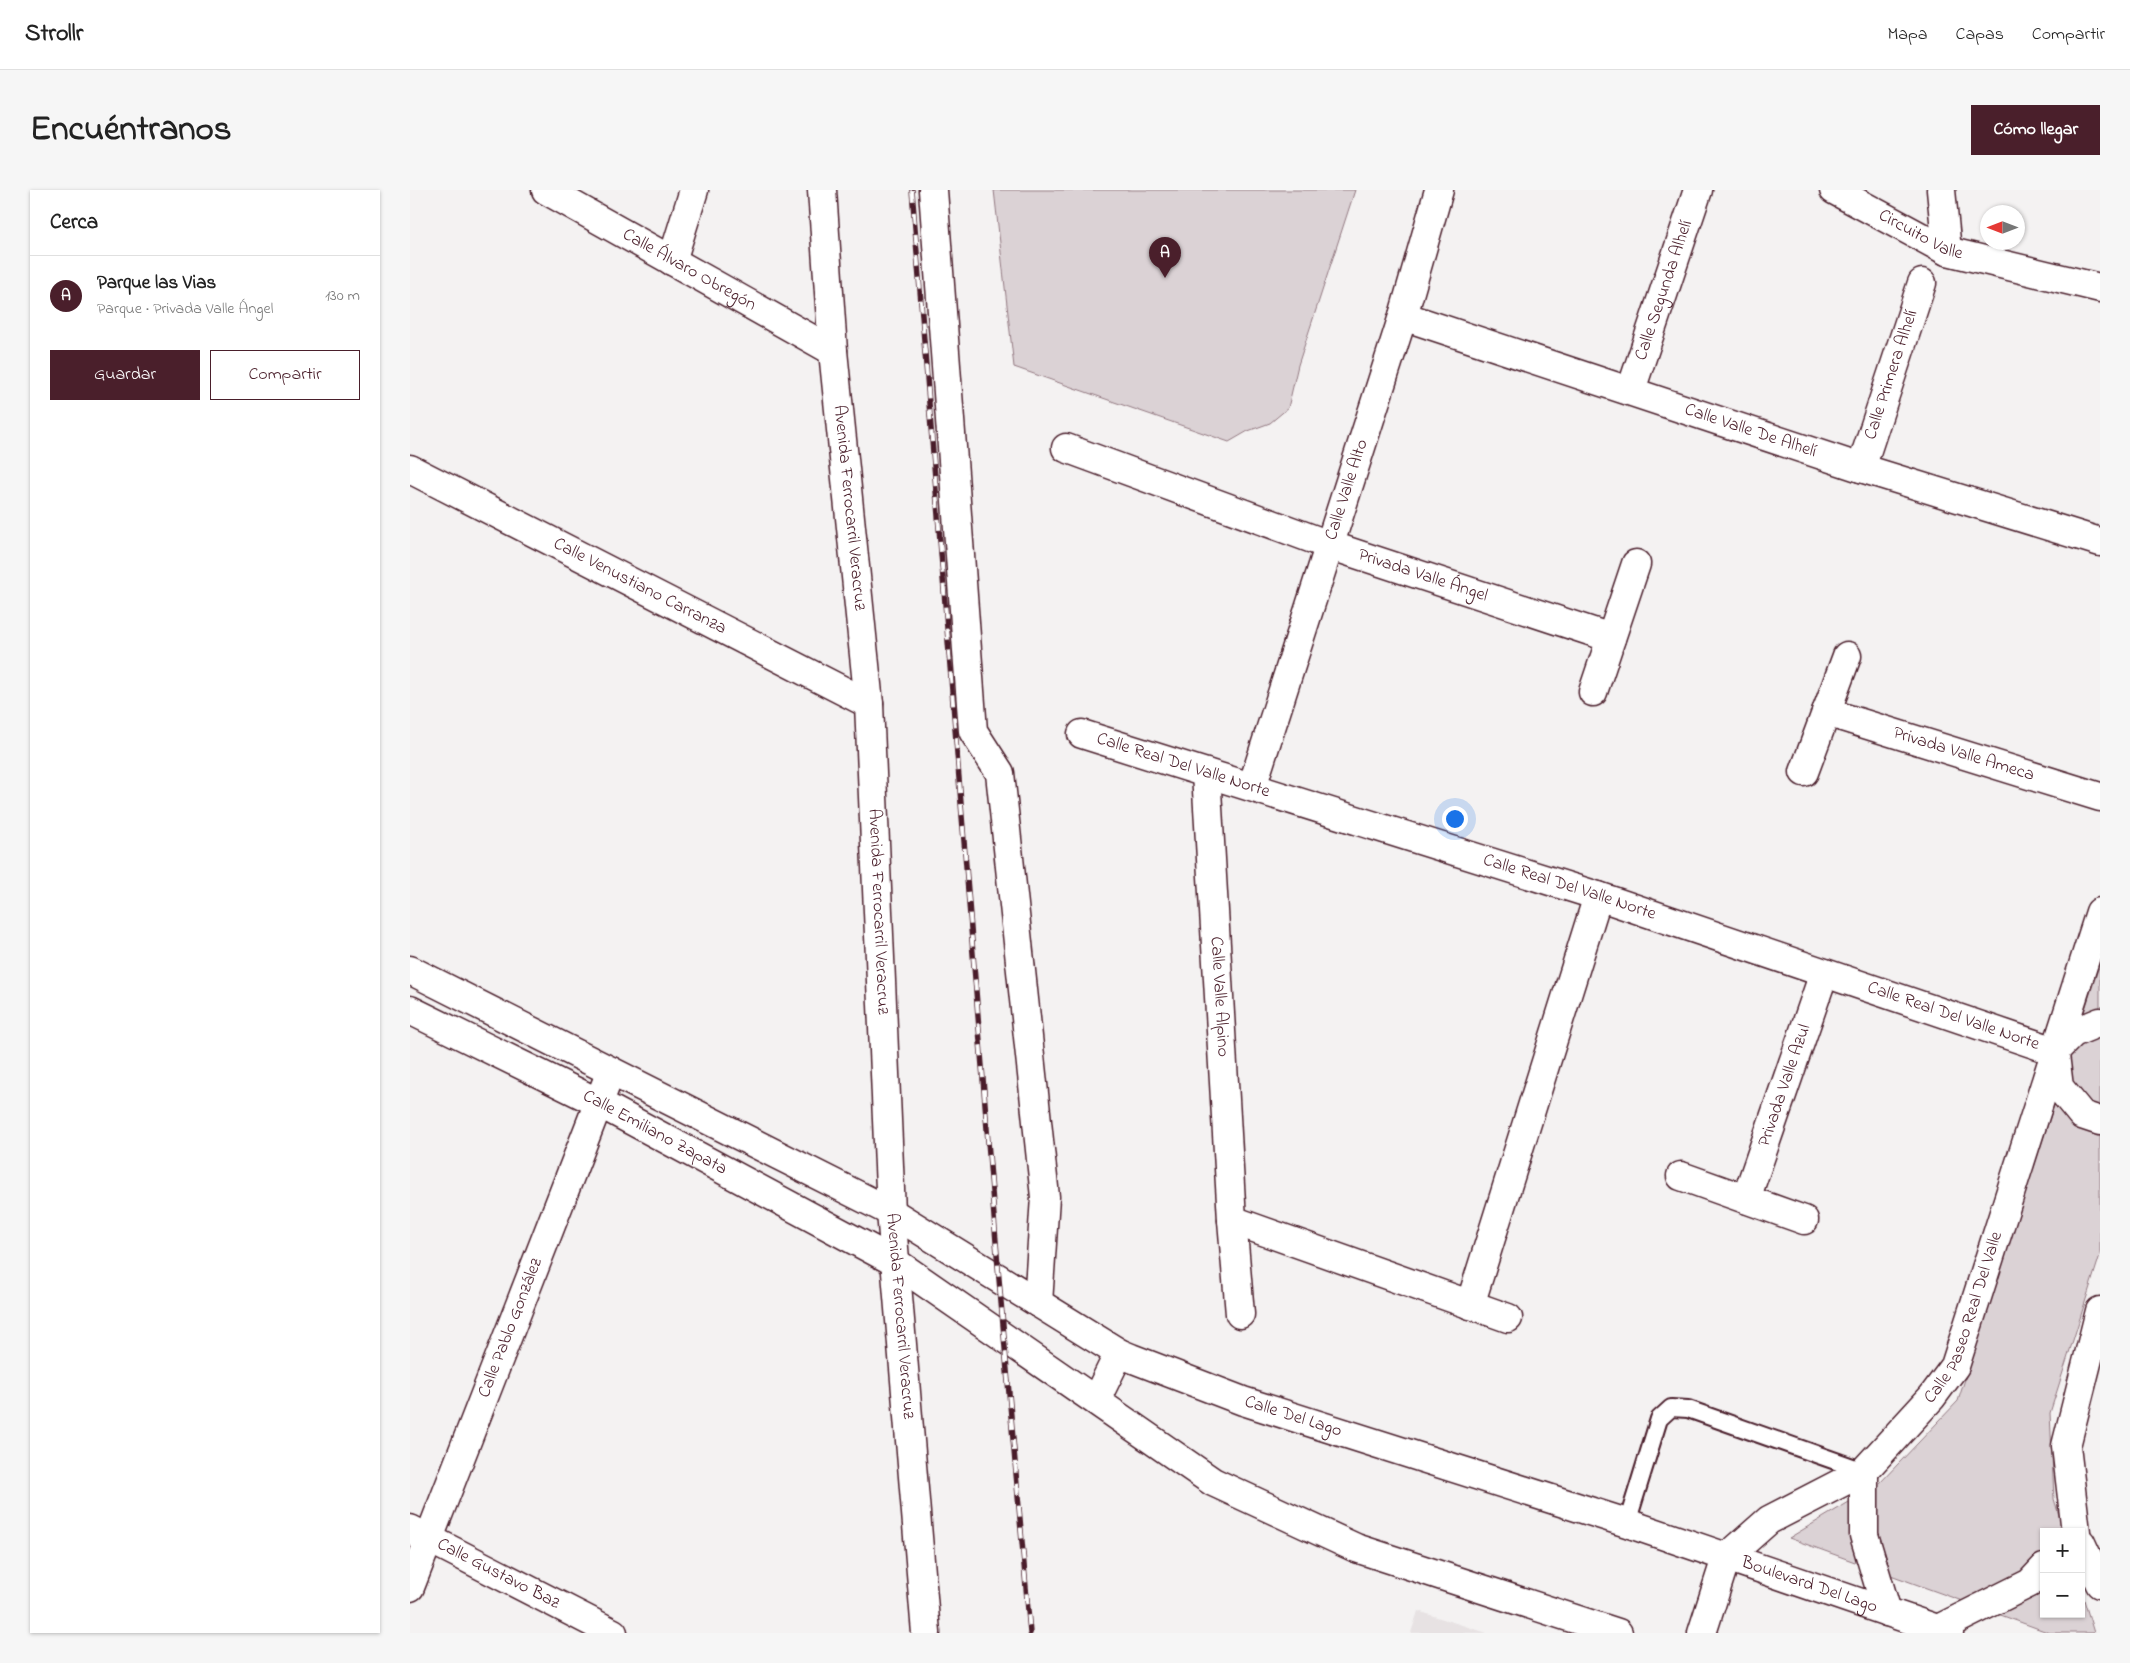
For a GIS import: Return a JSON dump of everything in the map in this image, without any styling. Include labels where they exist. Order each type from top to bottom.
[{"type":"street","name":"Calle Álvaro Obregón","points":[[546,190],[833,351]]},
{"type":"street","points":[[672,261],[694,190]]},
{"type":"street","name":"Avenida Ferrocarril Veracruz","points":[[822,190],[833,351],[869,704],[891,1212],[926,1633]]},
{"type":"street","points":[[933,190],[973,731],[1000,773],[1045,1197],[1038,1303]]},
{"type":"street","name":"Calle Valle Alto","points":[[1252,787],[1403,316],[1439,190]]},
{"type":"street","name":"Calle Segunda Alhelí","points":[[1630,390],[1698,190]]},
{"type":"street","name":"Circuito Valle","points":[[1834,190],[1947,250],[2100,288]]},
{"type":"street","points":[[1941,190],[1947,250]]},
{"type":"street","name":"Calle Primera Alhelí","points":[[1861,468],[1922,283]]},
{"type":"street","name":"Calle Valle De Alhelí","points":[[1403,316],[1861,468],[2100,542]]},
{"type":"street","name":"Privada Valle Ángel","points":[[1066,448],[1329,545],[1611,638]]},
{"type":"street","name":"Calle Venustiano Carranza","points":[[410,469],[869,704]]},
{"type":"street","points":[[1593,692],[1636,564]]},
{"type":"street","points":[[1804,772],[1847,656]]},
{"type":"street","name":"Privada Valle Ameca","points":[[1826,712],[2100,796]]},
{"type":"street","name":"Calle Real Del Valle Norte","points":[[1082,734],[1598,896],[2055,1051]]},
{"type":"street","name":"Calle Valle Alpino","points":[[1206,773],[1232,1220],[1240,1314]]},
{"type":"street","points":[[1470,1305],[1598,896]]},
{"type":"street","name":"Calle Paseo Real Del Valle","points":[[1726,1558],[1769,1520],[1864,1471],[1932,1397],[1955,1366],[2100,912]]},
{"type":"street","name":"Calle Emiliano Zapata","points":[[410,970],[891,1212]]},
{"type":"street","name":"Privada Valle Azul","points":[[1746,1199],[1824,973]]},
{"type":"street","name":"Calle Emiliano Zapata","points":[[410,1010],[599,1102],[895,1262]]},
{"type":"street","points":[[2100,1022],[2073,1033],[2055,1051],[2059,1087],[2082,1115],[2100,1121]]},
{"type":"street","name":"Calle Pablo González","points":[[410,1587],[419,1534],[611,1071]]},
{"type":"street","points":[[1681,1176],[1804,1220]]},
{"type":"street","name":"Calle Del Lago","points":[[891,1212],[1119,1353],[1244,1402],[1627,1523],[1726,1558]]},
{"type":"street","points":[[1232,1220],[1508,1318]]},
{"type":"street","points":[[895,1262],[1212,1482],[1356,1548],[1618,1633]]},
{"type":"street","points":[[2076,1528],[2066,1446],[2098,1322]]},
{"type":"street","points":[[1096,1400],[1119,1353]]},
{"type":"street","points":[[1864,1471],[1864,1534],[1887,1612]]},
{"type":"street","name":"Calle Gustavo Baz","points":[[419,1534],[613,1633]]},
{"type":"street","points":[[2085,1552],[2100,1584]]},
{"type":"street","points":[[1702,1633],[1726,1558]]},
{"type":"street","name":"Boulevard Del Lago","points":[[1726,1558],[1944,1631]]},
{"type":"street","points":[[1944,1631],[2030,1583],[2040,1572]]},
{"type":"lane","points":[[1627,1523],[1659,1419],[1671,1408],[1688,1409],[1864,1471]]},
{"type":"shaded area","points":[[994,190],[1355,190],[1298,365],[1288,408],[1270,423],[1248,431],[1229,442],[1014,367]]},
{"type":"shaded area","points":[[2100,963],[2100,1255],[2050,1413],[2054,1499],[2063,1528],[2040,1528],[2040,1618],[2085,1618],[2085,1603],[2094,1633],[2050,1633],[1789,1538],[1879,1484],[1958,1401]]},
{"type":"shaded area","points":[[1418,1611],[1487,1633],[1411,1633]]},
{"type":"railway","points":[[912,190],[999,1279],[1030,1633]]},
{"type":"place","name":"Parque las Vias","points":[[1165,278]]}]
